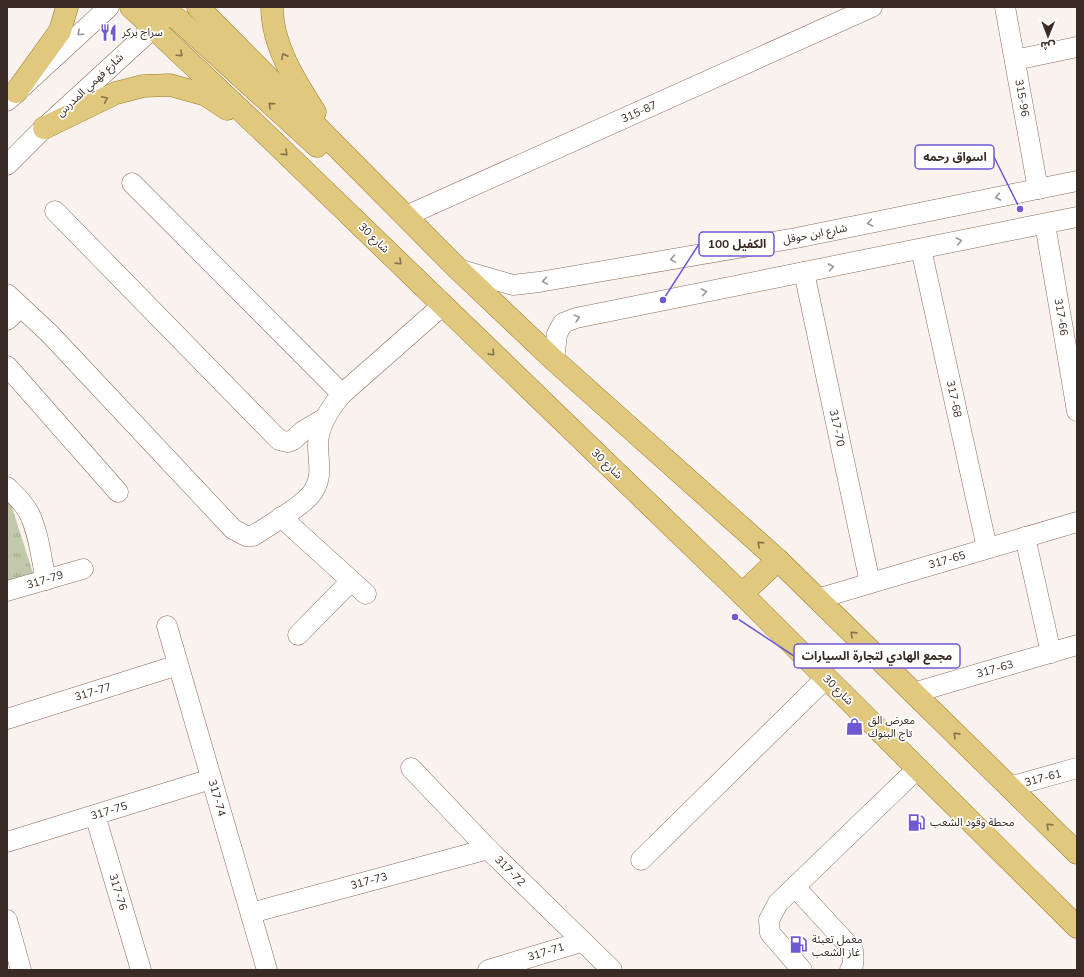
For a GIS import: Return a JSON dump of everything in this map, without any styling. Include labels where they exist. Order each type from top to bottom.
[{"type":"main road","points":[[11,97],[60,31],[67,7]]},
{"type":"main road","name":"شارع 30","points":[[131,7],[164,14],[270,138],[742,594],[1077,927]]},
{"type":"main road","points":[[198,7],[458,269],[554,360],[778,560],[1077,853]]},
{"type":"main road","points":[[272,7],[278,44],[301,90],[340,149]]},
{"type":"main road","points":[[164,14],[180,21],[318,147],[379,189]]},
{"type":"main road","points":[[44,128],[116,94],[143,86],[170,85],[206,95],[270,138]]},
{"type":"main road","points":[[742,594],[778,560]]},
{"type":"street","points":[[11,97],[109,7]]},
{"type":"street","name":"315-87","points":[[406,216],[872,7]]},
{"type":"street","name":"315-96","points":[[1005,7],[1038,189]]},
{"type":"street","name":"شارع فهمي المدرس","points":[[7,165],[164,14]]},
{"type":"street","points":[[1015,60],[1077,47]]},
{"type":"street","name":"شارع ابن حوقل","points":[[458,269],[513,285],[539,282],[796,238],[1077,181]]},
{"type":"street","points":[[132,183],[342,394]]},
{"type":"street","points":[[55,211],[279,440],[288,442],[294,440],[303,431],[325,418]]},
{"type":"street","points":[[554,360],[557,334],[563,323],[576,318],[1077,217]]},
{"type":"street","name":"317-66","points":[[1045,224],[1073,361],[1077,411]]},
{"type":"street","name":"317-68","points":[[922,249],[986,548]]},
{"type":"street","name":"317-70","points":[[804,272],[870,583]]},
{"type":"street","points":[[12,307],[49,333],[233,528],[246,536],[253,536],[308,499],[318,483],[320,472],[318,445],[320,433],[325,418],[333,404],[342,394],[443,305]]},
{"type":"street","points":[[7,366],[118,492]]},
{"type":"street","points":[[7,487],[20,500],[29,514],[35,531],[46,580]]},
{"type":"street","points":[[281,517],[366,594]]},
{"type":"street","name":"317-65","points":[[817,599],[1077,522]]},
{"type":"street","points":[[1025,537],[1051,653]]},
{"type":"street","name":"317-79","points":[[7,591],[83,569]]},
{"type":"street","points":[[298,635],[351,580]]},
{"type":"street","name":"317-74","points":[[167,626],[267,970]]},
{"type":"street","name":"317-63","points":[[913,693],[1077,645]]},
{"type":"street","name":"317-77","points":[[7,719],[178,665]]},
{"type":"street","points":[[642,860],[826,678]]},
{"type":"street","name":"317-72","points":[[412,768],[488,849],[581,942],[612,970]]},
{"type":"street","name":"317-61","points":[[1009,787],[1077,768]]},
{"type":"street","points":[[802,970],[770,933],[769,920],[778,903],[917,769]]},
{"type":"street","name":"317-75","points":[[7,842],[211,779]]},
{"type":"street","name":"317-76","points":[[95,815],[141,970]]},
{"type":"street","name":"317-73","points":[[251,913],[488,849]]},
{"type":"street","points":[[795,887],[853,950],[853,965],[850,970]]},
{"type":"street","points":[[7,920],[20,970]]},
{"type":"street","name":"317-71","points":[[488,970],[581,942]]},
{"type":"green space","points":[[8,495],[33,573],[7,581],[7,496]]},
{"type":"place","name":"سراج بركر","points":[[109,32]]},
{"type":"place","name":"اسواق رحمه","points":[[1020,209]]},
{"type":"place","name":"الكفيل 100","points":[[663,300]]},
{"type":"place","name":"مجمع الهادي لتجارة السيارات","points":[[735,617]]},
{"type":"place","name":"معرض الق تاج البنوك","points":[[855,726]]},
{"type":"place","name":"محطة وقود الشعب","points":[[917,822]]},
{"type":"place","name":"معمل تعبئة غاز الشعب","points":[[799,945]]}]
